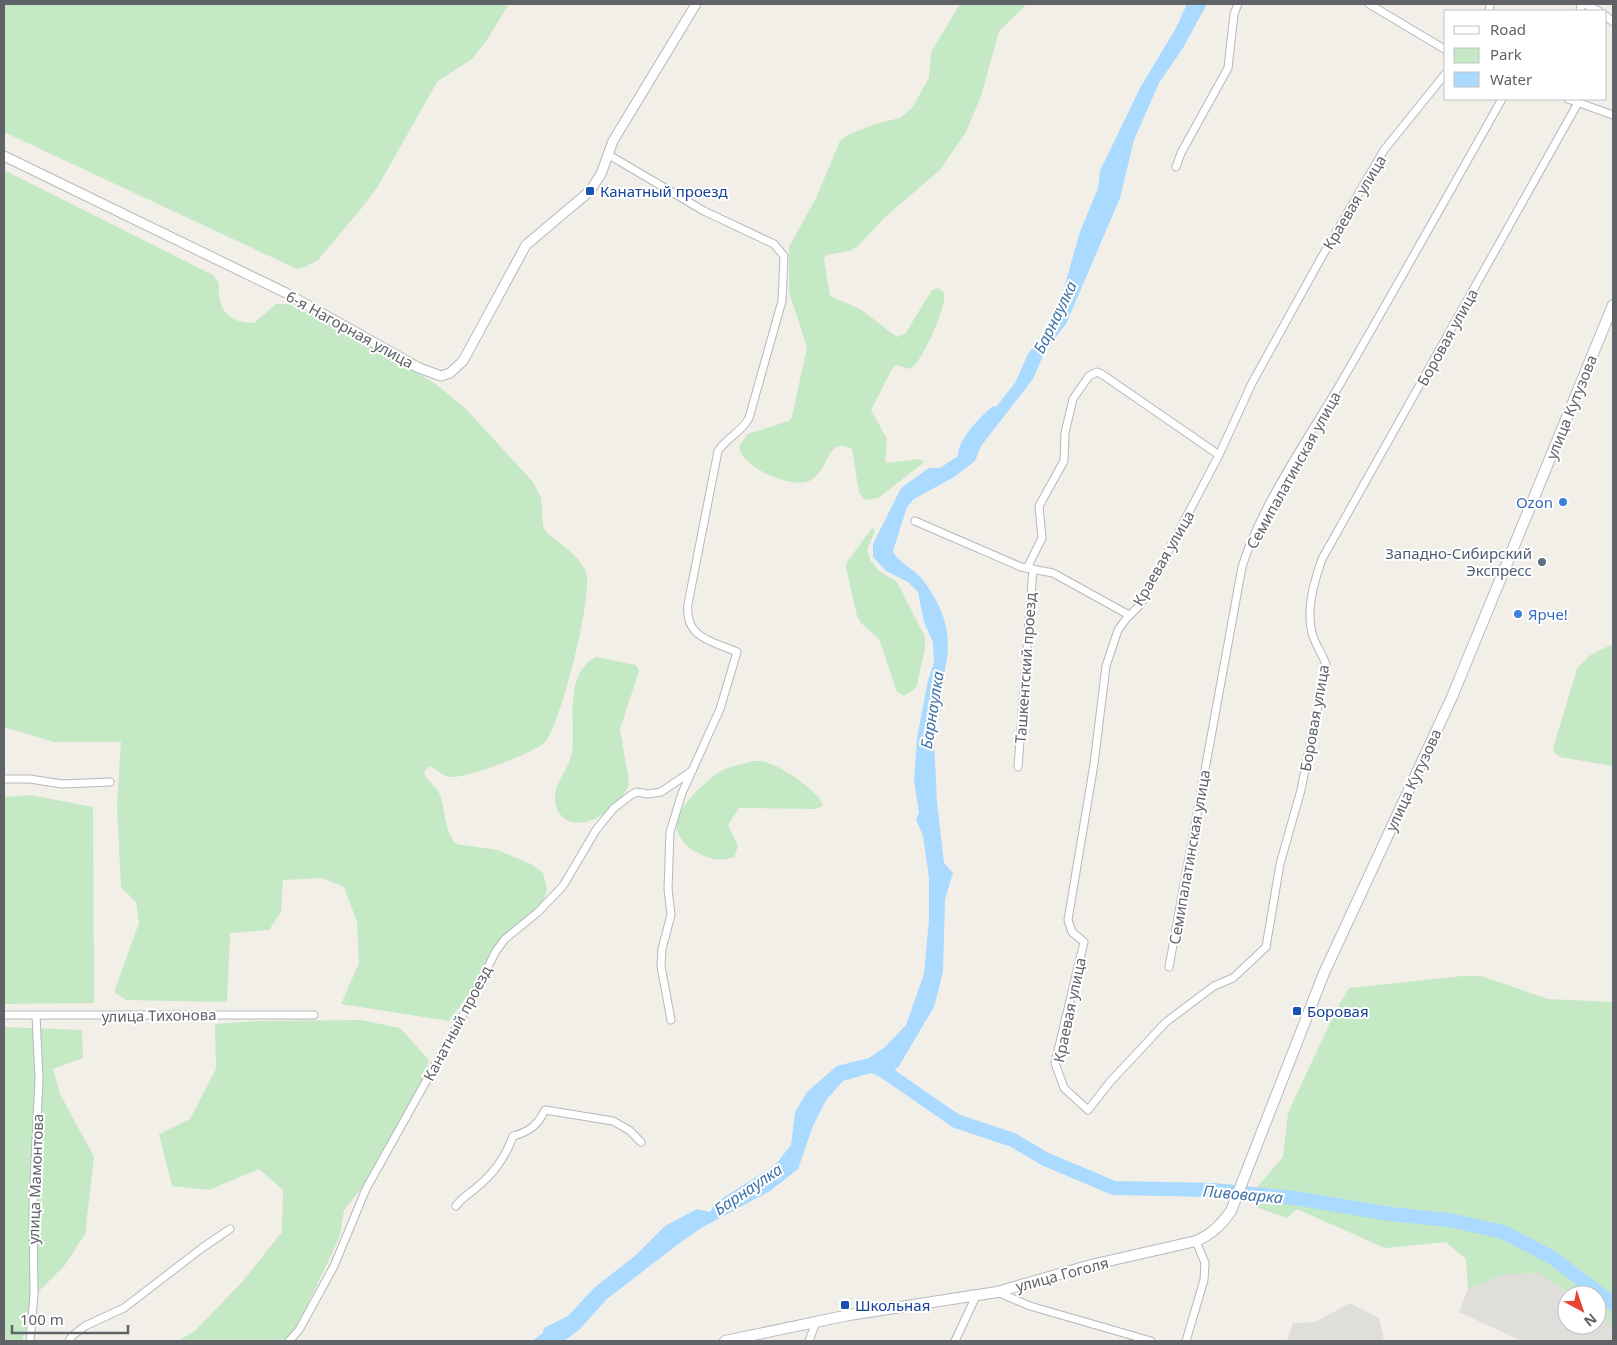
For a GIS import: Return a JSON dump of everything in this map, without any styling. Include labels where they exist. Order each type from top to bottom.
[{"type":"main road","name":"улица Кутузова","points":[[1196,1241],[1208,1236],[1222,1224],[1231,1211],[1324,973],[1452,696],[1613,305]]},
{"type":"main road","name":"улица Гоголя","points":[[725,1341],[816,1322],[996,1292],[1091,1265],[1196,1241]]},
{"type":"street","points":[[671,1020],[661,966],[662,949],[671,915],[668,879],[670,832],[682,793],[720,708],[737,652],[702,637],[691,629],[686,617],[718,451],[723,442],[738,434],[749,418],[782,301],[784,256],[774,244],[704,211],[609,156],[613,141],[696,4]]},
{"type":"street","points":[[1176,168],[1181,153],[1228,68],[1234,14],[1238,4]]},
{"type":"street","points":[[1369,4],[1444,49]]},
{"type":"street","points":[[1582,4],[1597,10]]},
{"type":"street","name":"Краевая улица","points":[[1088,1110],[1064,1088],[1058,1075],[1056,1058],[1084,942],[1072,932],[1068,920],[1094,764],[1106,666],[1115,637],[1129,615],[1140,605],[1219,455],[1252,383],[1384,150],[1444,75]]},
{"type":"street","name":"Семипалатинская улица","points":[[1169,967],[1242,567],[1248,547],[1280,486],[1388,302],[1501,100]]},
{"type":"street","points":[[1570,100],[1613,116]]},
{"type":"street","name":"Боровая улица","points":[[1088,1110],[1110,1082],[1166,1022],[1214,986],[1233,978],[1266,947],[1280,864],[1301,790],[1326,665],[1325,656],[1314,640],[1311,627],[1313,591],[1322,559],[1578,103]]},
{"type":"street","name":"6-я Нагорная улица","points":[[4,156],[286,293],[419,368],[441,376],[450,373],[464,361],[526,244],[590,192],[609,156]]},
{"type":"street","name":"Ташкентский проезд","points":[[1018,767],[1030,569],[1042,538],[1039,506],[1064,461],[1065,433],[1073,400],[1089,376],[1099,372],[1219,455]]},
{"type":"street","points":[[915,521],[1030,569],[1053,573],[1129,615]]},
{"type":"street","name":"Канатный проезд","points":[[289,1341],[299,1330],[334,1266],[366,1189],[464,1014],[496,951],[505,939],[538,912],[563,886],[596,830],[614,808],[637,792],[648,794],[661,792],[693,770]]},
{"type":"street","points":[[4,778],[30,779],[62,784],[110,782]]},
{"type":"street","name":"улица Тихонова","points":[[4,1015],[314,1015]]},
{"type":"street","name":"улица Мамонтова","points":[[30,1341],[34,1294],[33,1206],[39,1078],[36,1016]]},
{"type":"street","points":[[456,1206],[461,1199],[483,1182],[506,1156],[513,1136],[525,1133],[539,1123],[545,1110],[613,1121],[629,1130],[640,1142]]},
{"type":"street","points":[[70,1341],[72,1336],[85,1326],[124,1308],[230,1229]]},
{"type":"street","points":[[1186,1341],[1204,1280],[1205,1263],[1196,1241]]},
{"type":"street","points":[[996,1292],[1030,1306],[1151,1341]]},
{"type":"street","points":[[955,1341],[976,1296]]},
{"type":"street","points":[[809,1341],[816,1322]]},
{"type":"shaded area","points":[[1538,1273],[1557,1285],[1557,1335],[1607,1335],[1607,1320],[1613,1330],[1613,1341],[1522,1341],[1459,1312],[1468,1289],[1501,1275]]},
{"type":"shaded area","points":[[1350,1303],[1379,1318],[1384,1341],[1287,1341],[1293,1323],[1315,1322]]},
{"type":"green space","points":[[4,4],[509,4],[486,41],[472,59],[437,82],[377,188],[360,210],[318,260],[297,269],[4,132]]},
{"type":"green space","points":[[960,4],[1027,4],[999,31],[981,96],[966,132],[940,170],[885,217],[857,247],[849,251],[826,255],[824,260],[830,296],[860,309],[897,337],[905,334],[932,290],[939,288],[944,293],[938,321],[921,357],[910,369],[897,365],[893,367],[871,410],[887,439],[885,459],[887,463],[919,459],[923,461],[922,464],[878,498],[865,500],[859,493],[852,449],[844,446],[837,447],[832,451],[821,471],[809,481],[801,483],[779,479],[757,468],[748,461],[742,454],[739,446],[748,434],[789,421],[792,417],[807,347],[789,292],[789,247],[816,198],[840,141],[848,135],[875,124],[900,118],[912,108],[929,78],[931,52]]},
{"type":"green space","points":[[4,170],[213,275],[219,283],[222,307],[231,317],[237,320],[254,323],[276,304],[289,304],[362,340],[437,385],[466,409],[533,482],[541,498],[543,526],[546,532],[569,550],[583,566],[586,572],[587,585],[574,660],[558,713],[551,732],[544,743],[514,758],[471,774],[449,777],[429,766],[424,772],[440,795],[447,826],[456,844],[497,850],[531,864],[543,873],[547,888],[543,903],[507,941],[449,1021],[341,1004],[359,963],[357,922],[344,887],[322,878],[283,880],[281,912],[269,930],[230,933],[227,1002],[126,1000],[114,992],[139,923],[136,902],[121,887],[117,806],[121,742],[54,742],[4,727]]},
{"type":"green space","points":[[872,528],[875,530],[867,550],[870,560],[879,571],[897,582],[925,637],[925,649],[916,688],[904,696],[897,692],[879,639],[861,623],[857,616],[846,568],[847,562]]},
{"type":"green space","points":[[1613,644],[1613,766],[1560,757],[1554,752],[1553,748],[1577,669],[1589,656]]},
{"type":"green space","points":[[596,657],[636,665],[639,671],[620,729],[629,782],[618,801],[609,810],[586,822],[574,822],[565,819],[557,809],[555,794],[572,752],[575,687],[579,675],[586,665]]},
{"type":"green space","points":[[754,761],[771,764],[789,774],[815,794],[821,800],[823,806],[816,809],[739,808],[728,825],[738,846],[734,857],[716,859],[697,853],[682,840],[678,832],[676,823],[682,809],[701,787],[721,771]]},
{"type":"green space","points":[[30,795],[93,807],[94,1003],[4,1004],[4,797]]},
{"type":"green space","points":[[1463,976],[1481,976],[1548,999],[1613,1002],[1613,1330],[1607,1320],[1607,1285],[1557,1285],[1538,1273],[1501,1275],[1468,1289],[1466,1259],[1446,1242],[1385,1248],[1297,1209],[1287,1218],[1256,1207],[1258,1186],[1283,1157],[1288,1113],[1336,1010],[1349,988]]},
{"type":"green space","points":[[361,1020],[400,1028],[429,1060],[425,1076],[364,1185],[344,1210],[340,1236],[296,1329],[285,1341],[178,1341],[195,1331],[243,1281],[282,1232],[283,1190],[259,1169],[209,1190],[172,1186],[159,1134],[190,1119],[216,1069],[215,1024],[256,1021]]},
{"type":"green space","points":[[4,1027],[82,1030],[83,1058],[53,1069],[60,1094],[94,1157],[85,1234],[65,1265],[39,1291],[22,1341],[4,1341]]},
{"type":"water","name":"Барнаулка","points":[[1187,4],[1207,4],[1183,48],[1159,83],[1134,140],[1120,198],[1066,324],[1045,351],[1033,379],[981,446],[975,461],[954,477],[914,499],[907,507],[893,551],[899,559],[923,580],[943,616],[947,632],[946,664],[933,719],[937,730],[934,738],[937,803],[944,863],[953,873],[945,899],[943,972],[934,1007],[899,1066],[885,1079],[871,1073],[843,1081],[826,1100],[813,1126],[798,1169],[770,1191],[701,1228],[677,1245],[607,1299],[579,1330],[564,1341],[532,1341],[543,1333],[544,1328],[568,1316],[594,1288],[636,1255],[665,1226],[697,1209],[710,1212],[715,1203],[775,1165],[791,1145],[795,1112],[807,1092],[837,1066],[869,1058],[885,1047],[906,1025],[924,974],[929,920],[929,878],[923,836],[916,819],[919,813],[914,780],[917,738],[928,680],[934,662],[933,642],[924,622],[918,592],[908,582],[886,571],[873,557],[873,544],[901,488],[929,468],[940,468],[958,456],[959,449],[971,429],[993,406],[996,407],[1015,383],[1028,354],[1044,333],[1060,302],[1080,232],[1098,188],[1100,171],[1140,88],[1176,28]]},
{"type":"waterway","name":"Пивоварка","points":[[878,1067],[956,1121],[1013,1140],[1045,1159],[1114,1188],[1214,1190],[1295,1198],[1390,1214],[1449,1220],[1503,1232],[1553,1258],[1613,1304]]},
{"type":"place","name":"Канатный проезд","points":[[590,191]]},
{"type":"place","name":"Ozon","points":[[1563,502]]},
{"type":"place","name":"Западно-Сибирский Экспресс","points":[[1542,562]]},
{"type":"place","name":"Ярче!","points":[[1518,614]]},
{"type":"place","name":"Боровая","points":[[1297,1011]]},
{"type":"place","name":"Школьная","points":[[845,1305]]}]
